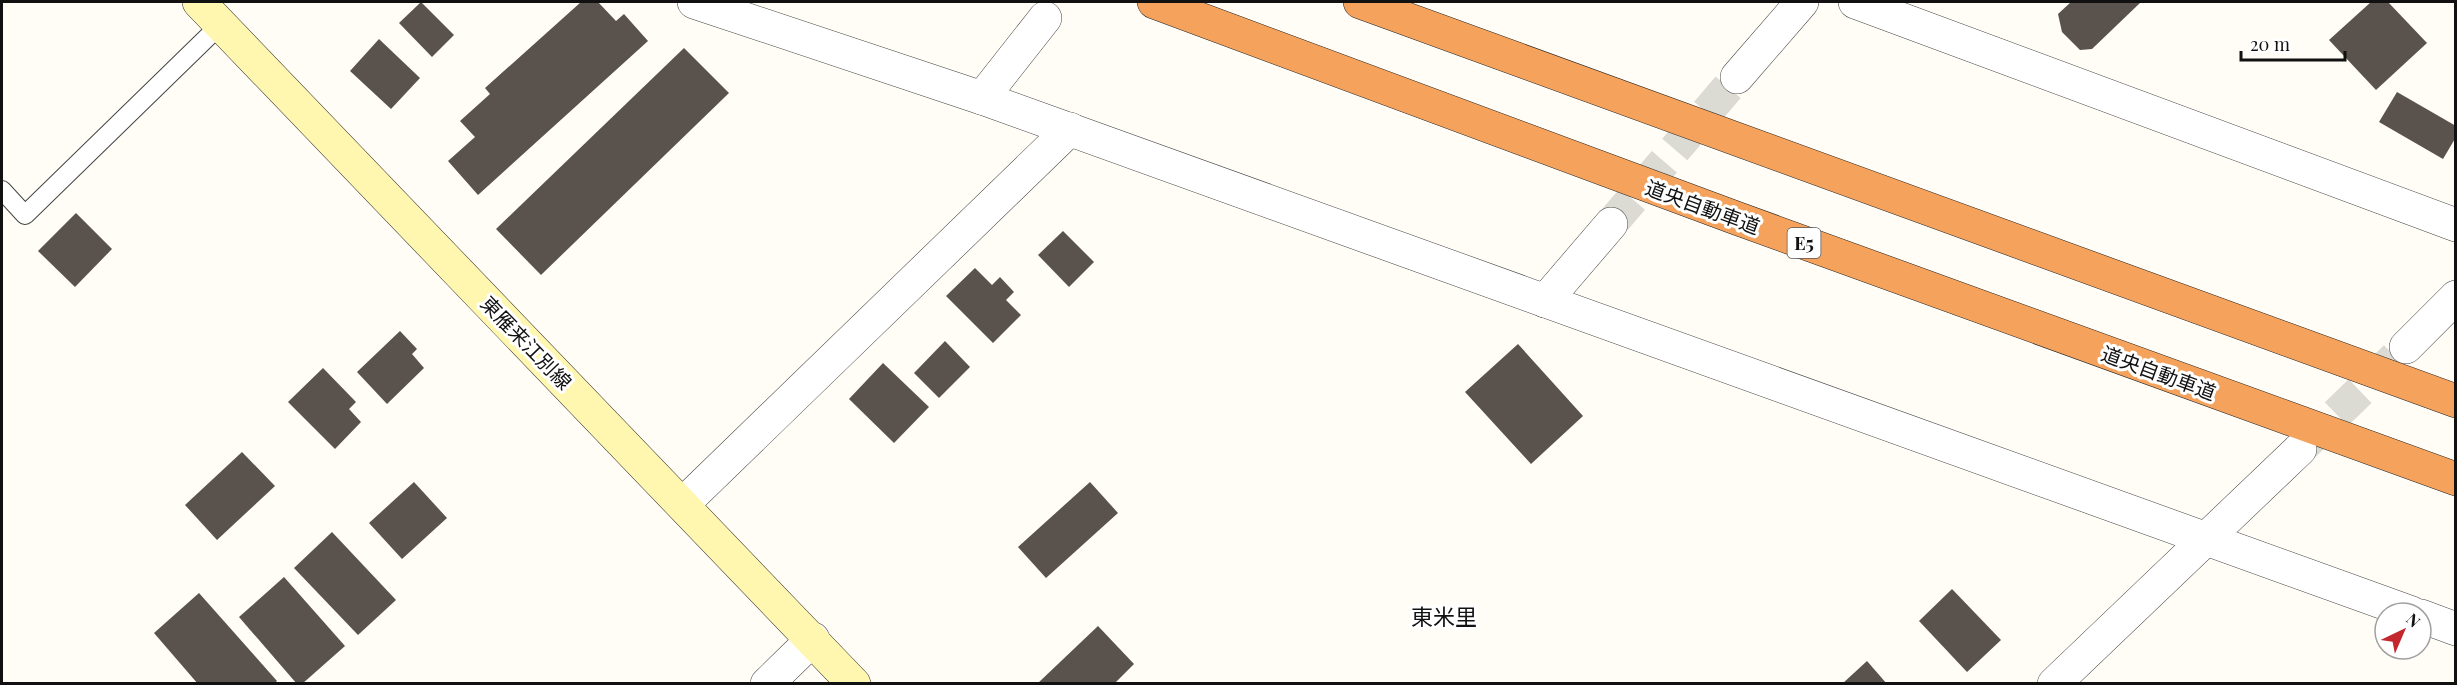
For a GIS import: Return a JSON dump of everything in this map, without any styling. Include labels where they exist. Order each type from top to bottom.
[{"type":"highway","name":"道央自動車道","points":[[1154,2],[1736,218],[2456,479]]},
{"type":"highway","points":[[1360,2],[2456,401]]},
{"type":"main road","name":"東雁来江別線","points":[[210,13],[854,684]]},
{"type":"street","points":[[694,2],[1070,129],[2379,601]]},
{"type":"street","points":[[1737,77],[1802,2]]},
{"type":"street","points":[[1855,2],[2456,225]]},
{"type":"street","points":[[982,98],[1045,18]]},
{"type":"street","points":[[683,504],[1070,129]]},
{"type":"street","points":[[1545,301],[1611,224]]},
{"type":"street","points":[[2406,347],[2456,297]]},
{"type":"street","points":[[2054,684],[2300,449]]},
{"type":"street","points":[[2433,620],[2456,629]]},
{"type":"street","points":[[767,684],[813,639]]},
{"type":"lane","points":[[2,190],[25,215],[210,13]]},
{"type":"building","points":[[421,2],[454,35],[432,57],[399,23]]},
{"type":"building","points":[[581,2],[598,2],[616,21],[624,14],[648,41],[478,195],[448,161],[475,137],[460,121],[490,94],[485,88]]},
{"type":"building","points":[[2071,2],[2141,2],[2092,49],[2080,50],[2062,32],[2058,14]]},
{"type":"building","points":[[2371,2],[2388,2],[2427,43],[2376,90],[2329,40]]},
{"type":"building","points":[[379,39],[420,78],[391,109],[350,71]]},
{"type":"building","points":[[684,48],[729,93],[541,275],[496,229]]},
{"type":"building","points":[[2397,92],[2456,126],[2456,137],[2443,159],[2379,122]]},
{"type":"building","points":[[76,213],[112,249],[75,287],[38,251]]},
{"type":"building","points":[[1063,231],[1094,262],[1069,287],[1038,255]]},
{"type":"building","points":[[975,268],[992,285],[1000,277],[1014,292],[1006,300],[1021,315],[993,343],[946,296]]},
{"type":"building","points":[[400,331],[417,349],[412,354],[424,368],[387,404],[357,372]]},
{"type":"building","points":[[945,341],[970,367],[939,398],[914,373]]},
{"type":"building","points":[[1518,344],[1583,416],[1531,464],[1465,392]]},
{"type":"building","points":[[883,363],[929,407],[894,443],[849,399]]},
{"type":"building","points":[[323,368],[356,402],[349,409],[361,422],[335,449],[288,402]]},
{"type":"building","points":[[242,452],[275,486],[217,540],[185,505]]},
{"type":"building","points":[[414,482],[447,518],[402,559],[369,523]]},
{"type":"building","points":[[1090,482],[1118,513],[1046,578],[1018,547]]},
{"type":"building","points":[[332,532],[396,600],[358,635],[294,568]]},
{"type":"building","points":[[284,577],[345,646],[302,684],[297,684],[239,617]]},
{"type":"building","points":[[1952,589],[2001,640],[1967,672],[1919,621]]},
{"type":"building","points":[[199,593],[277,681],[274,684],[198,684],[154,633]]},
{"type":"building","points":[[1098,626],[1134,664],[1114,684],[1037,684]]},
{"type":"building","points":[[1867,661],[1887,684],[1842,684]]},
{"type":"tunnel","points":[[1611,224],[1737,77]]},
{"type":"tunnel","points":[[2301,448],[2406,347]]},
{"type":"district","name":"東米里","points":[[1444,616]]}]
